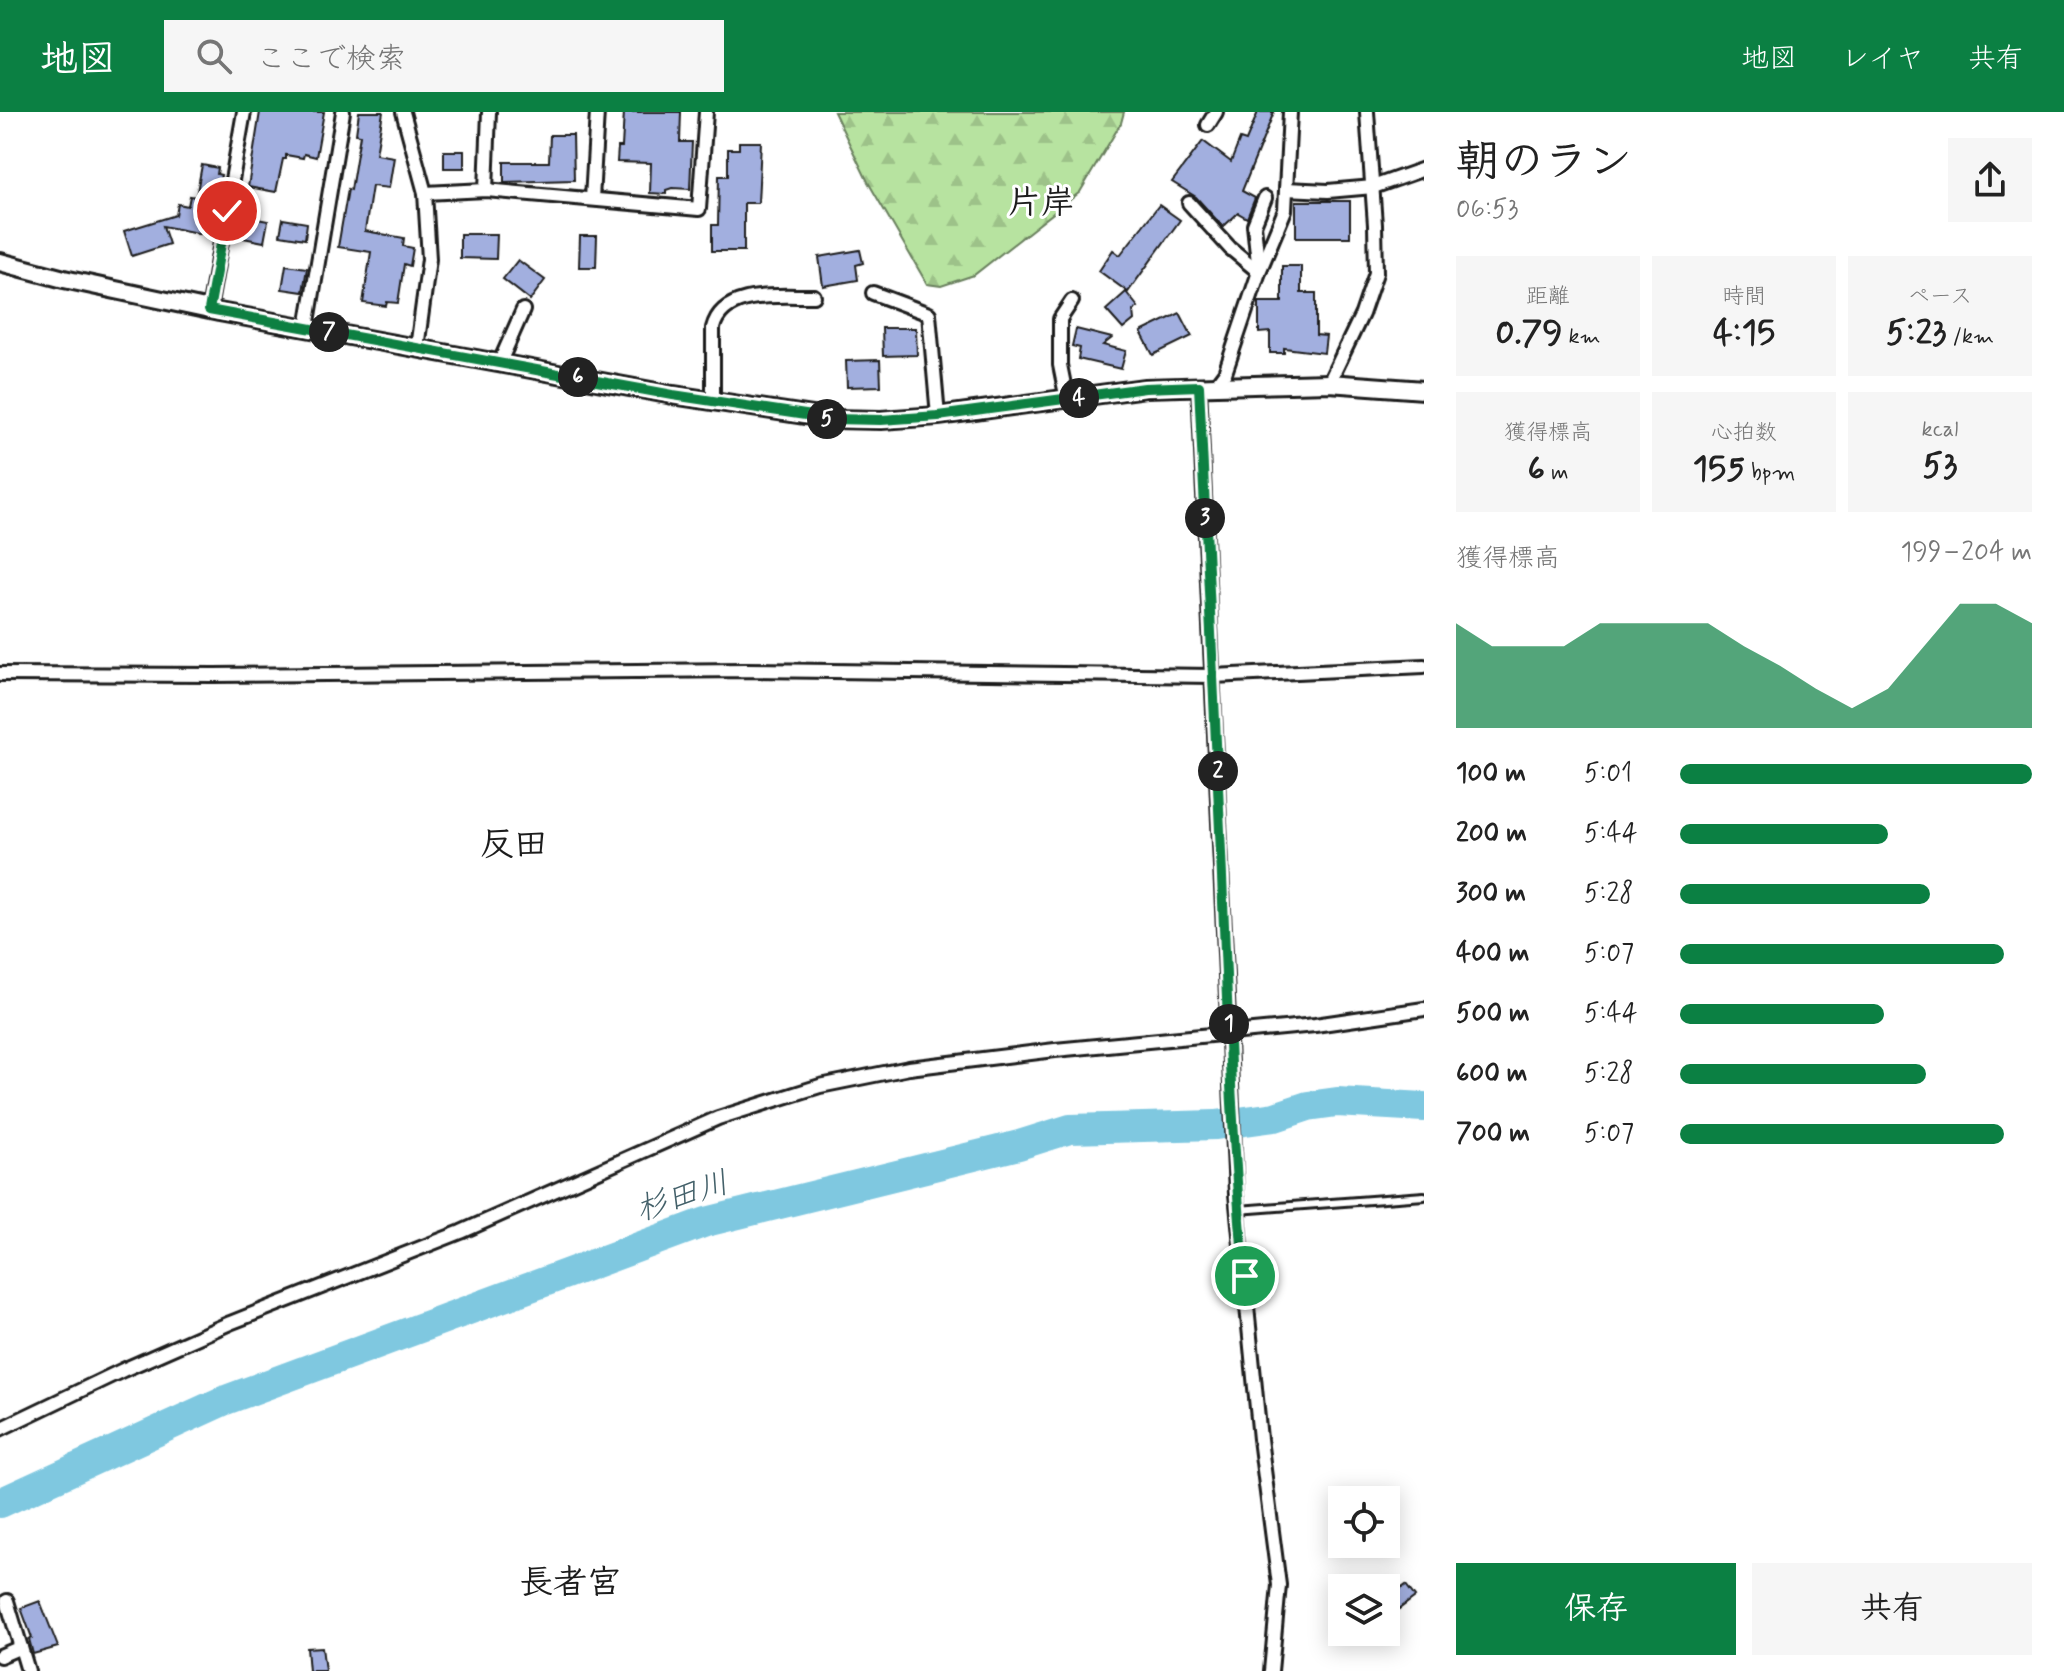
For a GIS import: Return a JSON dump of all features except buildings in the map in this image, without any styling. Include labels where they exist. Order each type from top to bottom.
[{"type":"street","points":[[209,310],[244,112]]},
{"type":"street","points":[[307,328],[343,112]]},
{"type":"street","points":[[403,112],[425,193],[429,259],[417,348]]},
{"type":"street","points":[[486,190],[489,112]]},
{"type":"street","points":[[592,199],[597,112]]},
{"type":"street","points":[[425,193],[486,190],[699,209],[706,112]]},
{"type":"street","points":[[1208,125],[1216,112]]},
{"type":"street","points":[[1208,386],[1225,373],[1259,272],[1285,210],[1290,112]]},
{"type":"street","points":[[1329,383],[1362,314],[1376,273],[1367,112]]},
{"type":"street","points":[[1286,189],[1328,191],[1373,187],[1424,169]]},
{"type":"street","points":[[1259,272],[1254,225],[1265,198]]},
{"type":"street","points":[[1189,203],[1230,248],[1259,272]]},
{"type":"street","points":[[0,262],[209,310],[713,401],[832,419],[938,416],[1145,388],[1329,383],[1424,390]]},
{"type":"street","points":[[873,293],[929,314],[938,416]]},
{"type":"street","points":[[713,401],[713,328],[722,310],[750,298],[814,296]]},
{"type":"street","points":[[1067,400],[1060,365],[1060,319],[1072,301]]},
{"type":"street","points":[[500,362],[523,310]]},
{"type":"street","points":[[1208,386],[1213,676],[1236,1194],[1260,1439],[1279,1585],[1271,1671]]},
{"type":"street","points":[[0,674],[746,670],[1213,676],[1424,666]]},
{"type":"street","points":[[0,1429],[163,1352],[461,1232],[732,1114],[820,1086],[909,1068],[1315,1025],[1424,1009]]},
{"type":"street","points":[[3,1602],[28,1671]]},
{"type":"street","points":[[0,1656],[21,1647]]},
{"type":"lane","points":[[1238,1210],[1424,1196]]},
{"type":"green space","points":[[834,112],[1124,112],[1121,123],[1080,192],[974,275],[941,286],[927,284],[868,182]]},
{"type":"waterway","name":"杉田川","points":[[0,1503],[223,1401],[706,1222],[1019,1145],[1070,1129],[1216,1125],[1275,1117],[1308,1106],[1337,1102],[1424,1107]]},
{"type":"district","name":"片岸","points":[[1041,201]]},
{"type":"district","name":"反田","points":[[514,843]]},
{"type":"district","name":"長者宮","points":[[570,1581]]},
{"type":"route","points":[[227,211],[209,310],[673,395],[832,419],[881,420],[1007,408],[1145,388],[1199,386],[1236,1194],[1245,1276]]}]
